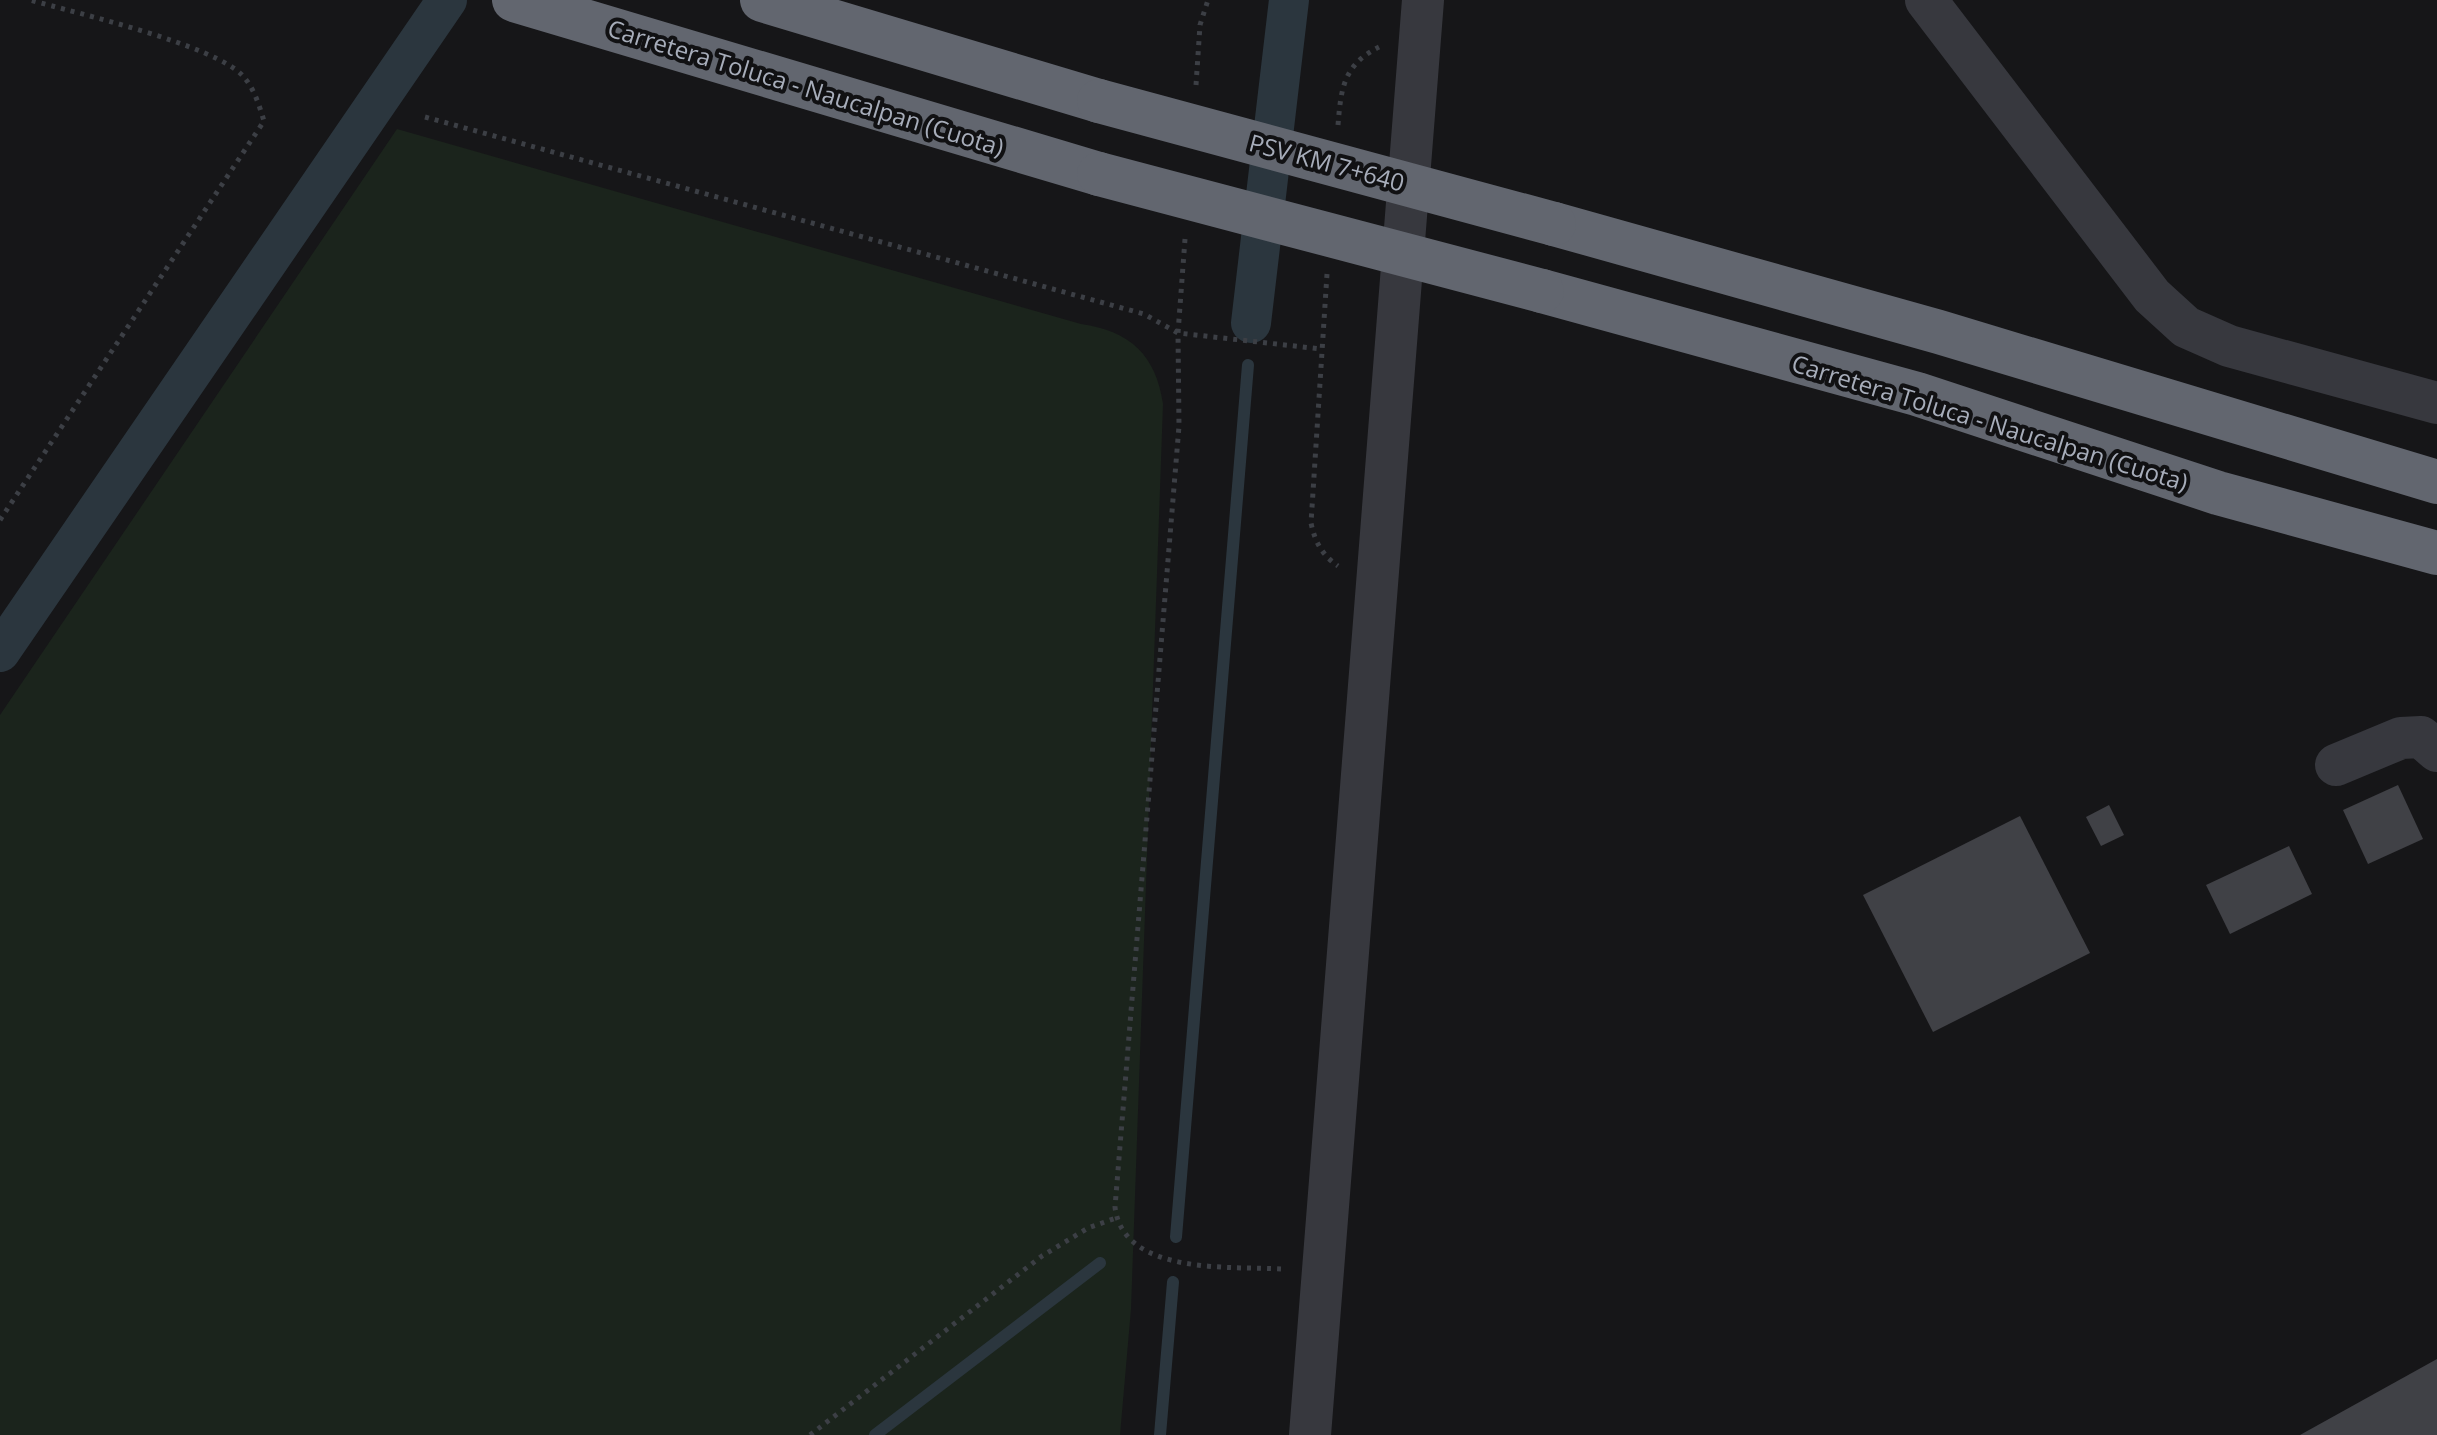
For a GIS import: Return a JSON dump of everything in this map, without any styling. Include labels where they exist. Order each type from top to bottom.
[{"type":"highway","name":"Carretera Toluca - Naucalpan (Cuota)","points":[[514,0],[1099,174],[1917,394],[2218,493],[2417,548]]},
{"type":"highway","name":"PSV KM 7+640","points":[[762,0],[1099,101],[1939,332],[2437,482]]},
{"type":"street","points":[[1310,1435],[1423,0]]},
{"type":"street","points":[[1926,0],[2168,313],[2186,327],[2229,346],[2437,403]]},
{"type":"street","points":[[2336,765],[2401,738],[2421,737],[2437,751]]},
{"type":"path","points":[[0,520],[264,121],[257,98],[243,76],[221,59],[30,0]]},
{"type":"path","points":[[1196,87],[1200,25],[1208,0]]},
{"type":"path","points":[[1338,130],[1343,83],[1362,57],[1394,43],[1419,46]]},
{"type":"path","points":[[425,117],[1144,314],[1178,333],[1321,349]]},
{"type":"path","points":[[1186,225],[1178,333],[1179,426],[1116,1218],[1140,1248],[1157,1258],[1323,1271]]},
{"type":"path","points":[[1327,271],[1311,523],[1321,551],[1340,567],[1364,573],[1378,572]]},
{"type":"path","points":[[810,1435],[1042,1256],[1088,1228],[1116,1218]]},
{"type":"shaded area","points":[[397,129],[1098,327],[1127,339],[1147,359],[1163,404],[1131,1309],[1120,1435],[0,1435],[0,715]]},
{"type":"building","points":[[2398,785],[2423,839],[2368,864],[2343,810]]},
{"type":"building","points":[[2109,805],[2124,835],[2101,846],[2086,817]]},
{"type":"building","points":[[2020,816],[2090,953],[1933,1032],[1863,895]]},
{"type":"building","points":[[2289,846],[2312,894],[2230,934],[2206,885]]},
{"type":"building","points":[[2437,1359],[2437,1435],[2300,1435]]},
{"type":"waterway","points":[[0,652],[447,0]]},
{"type":"waterway","points":[[1251,323],[1289,0]]},
{"type":"waterway","points":[[1176,1237],[1248,365]]},
{"type":"waterway","points":[[875,1435],[1100,1263]]},
{"type":"waterway","points":[[1160,1435],[1173,1282]]}]
